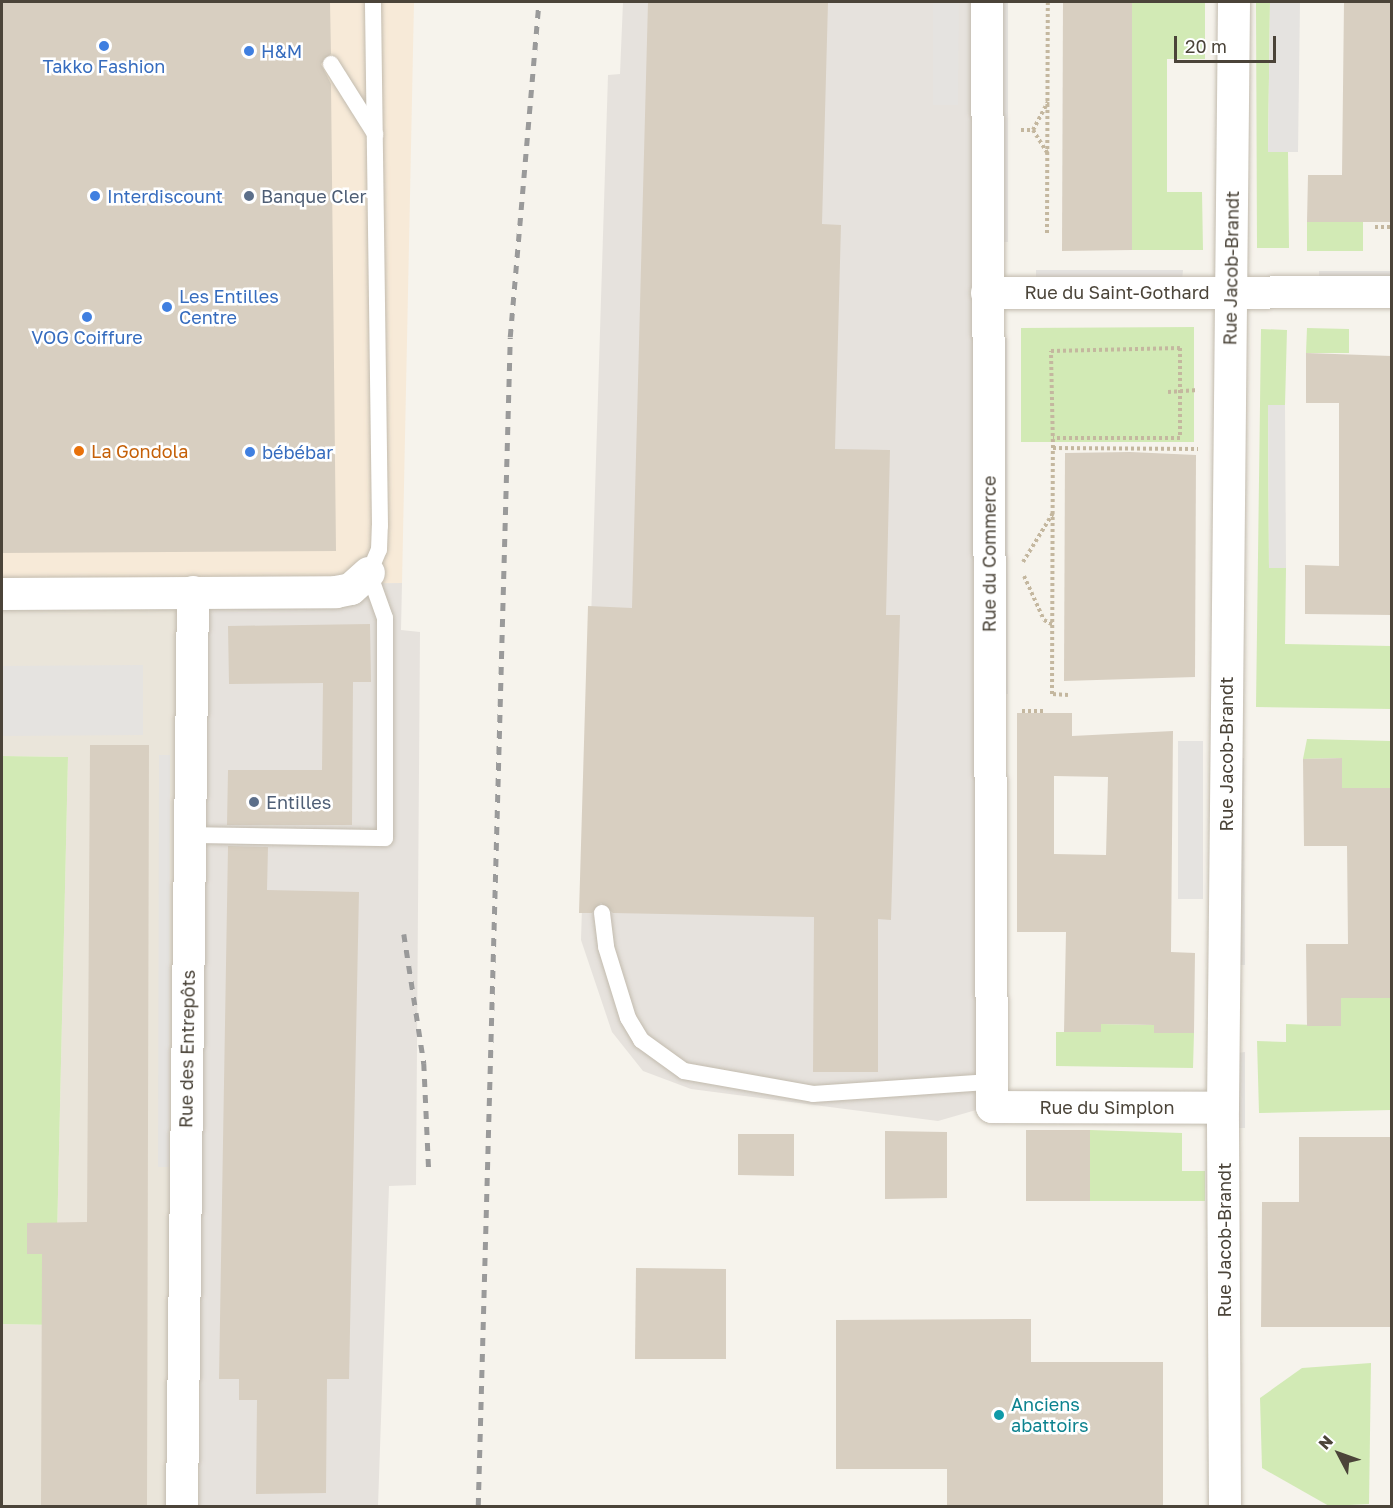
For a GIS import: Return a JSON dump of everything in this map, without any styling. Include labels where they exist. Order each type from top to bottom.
[{"type":"street","name":"Rue du Commerce","points":[[987,2],[991,1095]]},
{"type":"street","name":"Rue Jacob-Brandt","points":[[1225,1506],[1223,1108],[1234,2]]},
{"type":"street","name":"Rue du Saint-Gothard","points":[[987,293],[1392,291]]},
{"type":"street","points":[[2,594],[336,592],[351,589],[369,573]]},
{"type":"street","name":"Rue des Entrepôts","points":[[182,1506],[193,592]]},
{"type":"street","name":"Rue du Simplon","points":[[991,1095],[1223,1108]]},
{"type":"lane","points":[[190,835],[385,838],[385,618],[369,573],[379,550],[380,526],[373,2]]},
{"type":"lane","points":[[331,64],[375,135]]},
{"type":"lane","points":[[602,913],[611,968],[628,1018],[641,1040],[684,1071],[813,1094],[991,1095]]},
{"type":"path","points":[[1047,233],[1048,2]]},
{"type":"path","points":[[1033,130],[1048,102]]},
{"type":"path","points":[[1014,130],[1033,130]]},
{"type":"path","points":[[1033,130],[1048,154]]},
{"type":"path","points":[[1375,227],[1392,227]]},
{"type":"path","points":[[1053,438],[1180,438],[1180,348],[1051,351],[1052,694],[1068,695]]},
{"type":"path","points":[[1168,392],[1195,390]]},
{"type":"path","points":[[1053,448],[1205,449]]},
{"type":"path","points":[[1053,513],[1020,568],[1044,620],[1053,625]]},
{"type":"path","points":[[1018,711],[1046,711]]},
{"type":"shaded area","name":"Les Entilles Centre","points":[[2,2],[414,2],[402,583],[2,587]]},
{"type":"shaded area","points":[[623,2],[978,2],[973,669],[983,1108],[938,1121],[691,1089],[643,1071],[612,1032],[581,940],[608,75],[620,74]]},
{"type":"shaded area","points":[[933,2],[959,2],[958,105],[933,105]]},
{"type":"shaded area","points":[[996,2],[1008,2],[1008,242],[996,242]]},
{"type":"shaded area","points":[[1270,2],[1300,2],[1298,152],[1268,152]]},
{"type":"shaded area","points":[[1036,270],[1183,270],[1182,280],[1036,281]]},
{"type":"shaded area","points":[[1319,271],[1391,271],[1391,281],[1319,281]]},
{"type":"shaded area","points":[[1007,338],[1008,694],[997,694],[997,339]]},
{"type":"shaded area","points":[[1268,405],[1285,405],[1286,568],[1269,568]]},
{"type":"shaded area","points":[[402,583],[401,630],[420,632],[416,1185],[389,1186],[378,1506],[199,1506],[205,585]]},
{"type":"shaded area","points":[[205,585],[199,1506],[2,1506],[2,1324],[55,1325],[68,757],[2,756],[2,587]]},
{"type":"shaded area","points":[[143,665],[143,735],[2,736],[2,666]]},
{"type":"shaded area","points":[[1178,741],[1203,741],[1203,899],[1178,899]]},
{"type":"shaded area","points":[[159,755],[170,755],[169,1167],[158,1167]]},
{"type":"shaded area","points":[[1235,758],[1244,758],[1245,965],[1237,965]]},
{"type":"shaded area","points":[[1245,1052],[1245,1128],[1237,1128],[1236,1053]]},
{"type":"green space","points":[[1132,2],[1205,2],[1205,59],[1167,59],[1167,192],[1202,192],[1203,250],[1132,250]]},
{"type":"green space","points":[[1256,2],[1270,2],[1268,151],[1288,152],[1289,248],[1257,248]]},
{"type":"green space","points":[[1307,222],[1363,222],[1363,251],[1307,251]]},
{"type":"green space","points":[[1194,327],[1194,442],[1021,442],[1021,328]]},
{"type":"green space","points":[[1307,328],[1349,329],[1349,353],[1306,353]]},
{"type":"green space","points":[[1261,329],[1287,330],[1285,405],[1268,406],[1269,568],[1286,568],[1285,644],[1391,646],[1391,709],[1256,707]]},
{"type":"green space","points":[[1307,739],[1391,741],[1391,788],[1338,788],[1342,758],[1303,759]]},
{"type":"green space","points":[[2,756],[68,757],[55,1325],[2,1324]]},
{"type":"green space","points":[[1341,998],[1391,998],[1391,1110],[1259,1113],[1257,1041],[1286,1042],[1286,1024],[1341,1026]]},
{"type":"green space","points":[[1101,1024],[1154,1025],[1154,1033],[1194,1033],[1193,1068],[1056,1066],[1056,1032],[1100,1032]]},
{"type":"green space","points":[[1090,1130],[1182,1133],[1182,1171],[1205,1171],[1205,1201],[1090,1201]]},
{"type":"green space","points":[[1371,1363],[1369,1504],[1329,1506],[1262,1468],[1260,1398],[1302,1368]]},
{"type":"building","name":"Les Entilles Centre","points":[[2,2],[330,2],[331,54],[321,64],[331,84],[336,551],[2,553]]},
{"type":"building","points":[[648,2],[828,2],[822,224],[841,225],[835,449],[890,450],[886,615],[900,615],[891,920],[878,919],[878,1072],[813,1072],[814,917],[613,913],[601,903],[592,913],[579,913],[588,606],[632,608]]},
{"type":"building","points":[[1063,2],[1132,2],[1132,250],[1062,251]]},
{"type":"building","points":[[1344,2],[1392,2],[1392,222],[1307,222],[1308,175],[1342,175]]},
{"type":"building","points":[[1306,353],[1392,356],[1392,615],[1305,614],[1305,565],[1339,566],[1339,403],[1306,403]]},
{"type":"building","points":[[1130,452],[1196,455],[1195,677],[1064,681],[1065,453]]},
{"type":"building","points":[[370,624],[371,682],[353,682],[352,825],[227,825],[228,770],[322,770],[323,683],[229,684],[228,626]]},
{"type":"building","points":[[1017,713],[1072,713],[1072,736],[1173,731],[1171,952],[1195,953],[1194,1033],[1154,1033],[1154,1025],[1101,1024],[1101,1032],[1064,1032],[1066,932],[1017,932]],"holes":[[[1054,776],[1108,777],[1106,855],[1054,854]]]},
{"type":"building","points":[[90,745],[149,745],[147,1506],[41,1506],[42,1254],[27,1254],[27,1223],[87,1222]]},
{"type":"building","points":[[1342,758],[1342,788],[1392,788],[1392,998],[1341,998],[1341,1026],[1307,1026],[1306,944],[1348,944],[1347,846],[1304,846],[1303,759]]},
{"type":"building","points":[[228,846],[268,847],[267,890],[359,892],[349,1379],[327,1379],[326,1493],[256,1494],[257,1400],[239,1400],[239,1379],[219,1379]]},
{"type":"building","points":[[1026,1130],[1090,1130],[1090,1201],[1026,1201]]},
{"type":"building","points":[[885,1131],[947,1132],[947,1198],[885,1199]]},
{"type":"building","points":[[738,1134],[794,1134],[794,1176],[738,1175]]},
{"type":"building","points":[[1299,1137],[1392,1137],[1392,1327],[1261,1327],[1262,1202],[1299,1202]]},
{"type":"building","points":[[636,1268],[726,1269],[726,1359],[635,1359]]},
{"type":"building","name":"Anciens abattoirs","points":[[1031,1319],[1031,1362],[1163,1362],[1163,1506],[947,1506],[947,1469],[836,1469],[836,1320]]},
{"type":"railway","points":[[478,1506],[510,337],[539,2]]},
{"type":"railway","points":[[404,934],[424,1063],[429,1172]]},
{"type":"place","name":"Takko Fashion","points":[[104,46]]},
{"type":"place","name":"H&M","points":[[249,51]]},
{"type":"place","name":"Interdiscount","points":[[95,196]]},
{"type":"place","name":"Banque Cler","points":[[249,196]]},
{"type":"place","name":"Les Entilles Centre","points":[[167,307]]},
{"type":"place","name":"VOG Coiffure","points":[[87,317]]},
{"type":"place","name":"La Gondola","points":[[79,451]]},
{"type":"place","name":"bébébar","points":[[250,452]]},
{"type":"place","name":"Entilles","points":[[254,802]]},
{"type":"place","name":"Anciens abattoirs","points":[[999,1415]]}]
